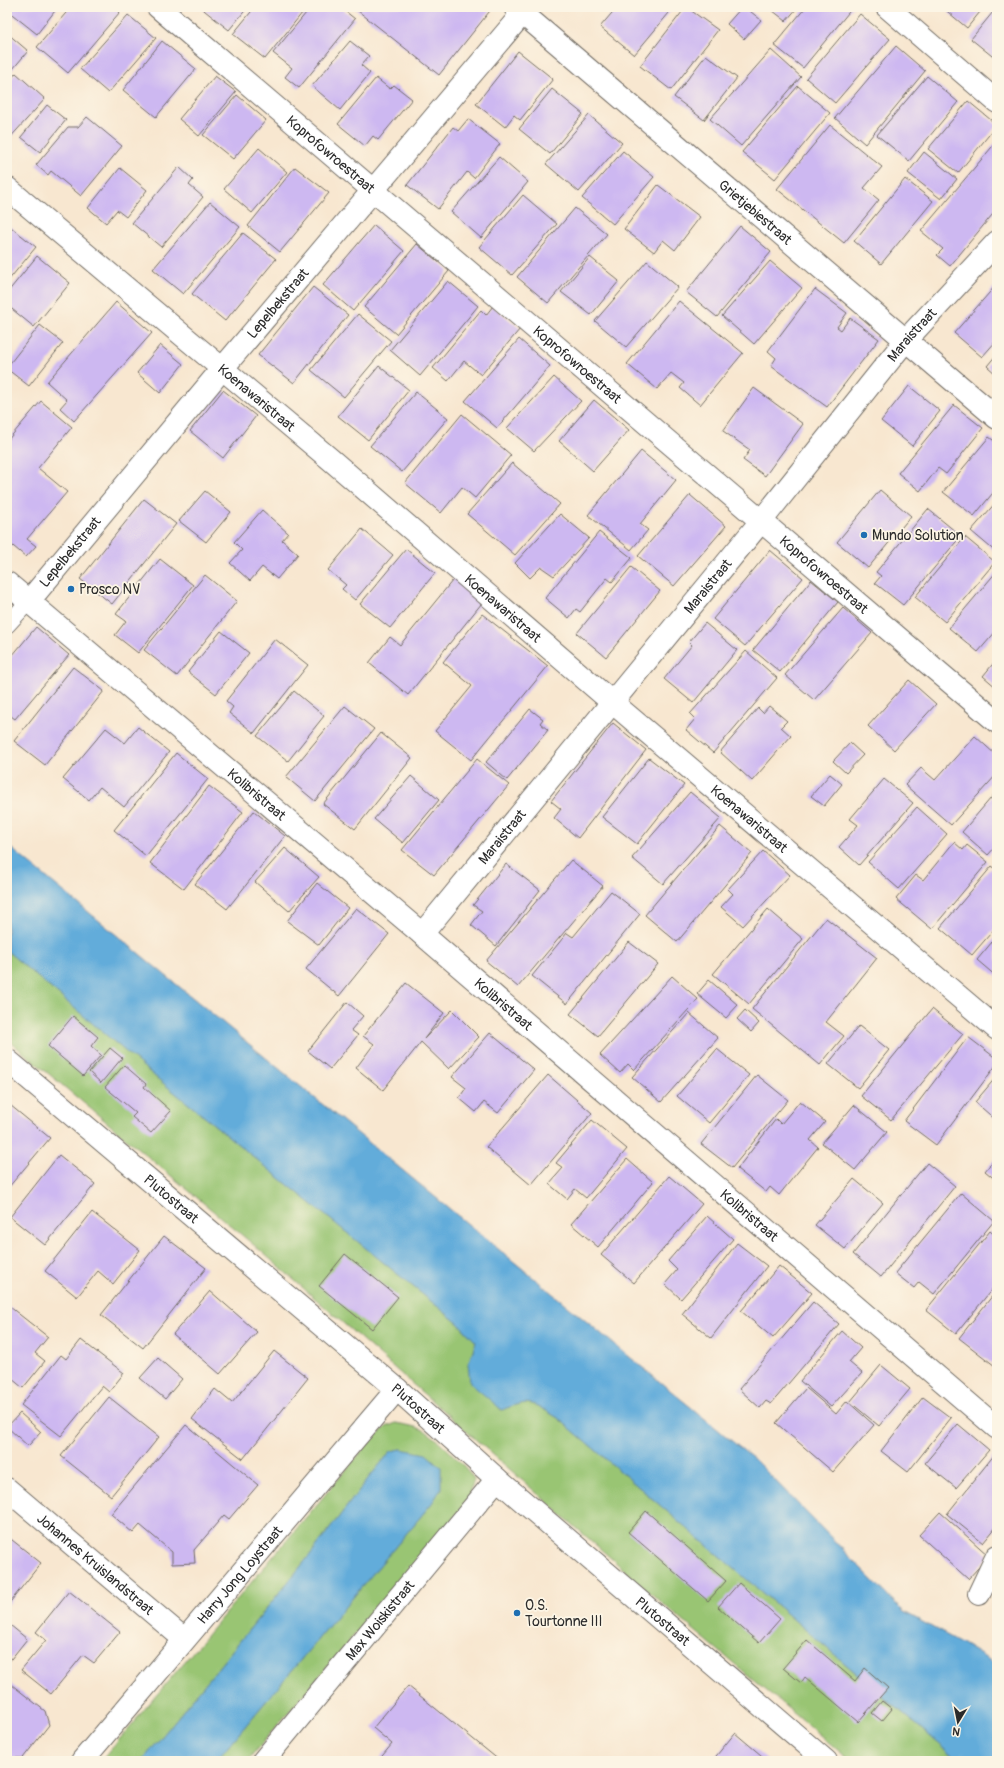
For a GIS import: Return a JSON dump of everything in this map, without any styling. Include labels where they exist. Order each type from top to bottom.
[{"type":"street","name":"Koprofowroestraat","points":[[158,7],[372,191],[762,520],[997,722]]},
{"type":"street","points":[[887,7],[997,102]]},
{"type":"street","name":"Lepelbekstraat","points":[[29,602],[522,9]]},
{"type":"street","name":"Grietjebiestraat","points":[[522,9],[905,341],[997,418]]},
{"type":"street","name":"Koenawaristraat","points":[[7,188],[330,459],[612,703],[997,1029]]},
{"type":"street","name":"Maraistraat","points":[[422,934],[762,520],[905,341],[997,242]]},
{"type":"street","name":"Kolibristraat","points":[[7,583],[422,934],[997,1428]]},
{"type":"street","name":"Plutostraat","points":[[7,1060],[397,1389],[497,1479],[826,1761]]},
{"type":"street","name":"Harry Jong Loystraat","points":[[82,1761],[397,1389]]},
{"type":"street","name":"Max Woiskistraat","points":[[263,1761],[497,1479]]},
{"type":"street","name":"Johannes Kruislandstraat","points":[[7,1489],[184,1639]]},
{"type":"street","points":[[979,1594],[997,1556]]},
{"type":"lane","points":[[7,625],[29,602]]},
{"type":"green space","points":[[7,951],[158,1079],[459,1324],[476,1342],[468,1364],[501,1410],[525,1403],[537,1406],[558,1418],[959,1761],[851,1761],[670,1610],[261,1251],[7,1039]]},
{"type":"green space","points":[[396,1423],[424,1430],[443,1445],[470,1473],[474,1479],[466,1504],[247,1761],[216,1761],[432,1503],[402,1449],[391,1451],[310,1555],[142,1761],[101,1761],[372,1439],[386,1427]]},
{"type":"water","points":[[7,845],[755,1460],[904,1612],[963,1644],[997,1665],[997,1761],[959,1761],[558,1418],[537,1406],[525,1403],[511,1406],[502,1410],[470,1383],[468,1364],[476,1342],[459,1324],[158,1079],[7,951]]},
{"type":"water","points":[[401,1449],[426,1454],[441,1467],[441,1489],[432,1503],[216,1761],[142,1761],[310,1555],[391,1451]]},
{"type":"building","points":[[11,7],[58,7],[37,34],[8,11]]},
{"type":"building","points":[[71,7],[115,7],[120,12],[68,73],[37,47]]},
{"type":"building","points":[[200,7],[248,7],[229,30]]},
{"type":"building","points":[[255,7],[307,7],[265,59],[233,34]]},
{"type":"building","points":[[311,7],[340,7],[355,19],[299,88],[285,77],[292,68],[273,53]]},
{"type":"building","points":[[353,7],[493,7],[439,75]]},
{"type":"building","points":[[617,7],[674,7],[634,55],[600,27]]},
{"type":"building","points":[[686,7],[718,30],[671,90],[640,66]]},
{"type":"building","points":[[742,7],[745,7],[761,20],[744,39],[727,24]]},
{"type":"building","points":[[768,7],[798,7],[786,21]]},
{"type":"building","points":[[806,7],[853,7],[803,68],[774,45]]},
{"type":"building","points":[[942,7],[984,7],[967,28]]},
{"type":"building","points":[[997,7],[997,60],[971,39]]},
{"type":"building","points":[[860,14],[890,39],[835,103],[806,78]]},
{"type":"building","points":[[128,15],[156,38],[108,93],[80,69]]},
{"type":"building","points":[[7,33],[28,51],[7,76]]},
{"type":"building","points":[[162,41],[196,69],[156,117],[123,90]]},
{"type":"building","points":[[350,41],[369,56],[361,65],[370,73],[340,110],[312,86]]},
{"type":"building","points":[[896,46],[925,71],[865,144],[835,118]]},
{"type":"building","points":[[771,50],[801,77],[741,146],[710,119]]},
{"type":"building","points":[[518,51],[553,79],[520,120],[514,115],[505,127],[476,104]]},
{"type":"building","points":[[706,55],[737,78],[704,120],[674,97]]},
{"type":"building","points":[[16,73],[45,99],[7,141],[7,83]]},
{"type":"building","points":[[215,76],[236,92],[199,136],[179,119]]},
{"type":"building","points":[[927,76],[958,102],[909,161],[877,135]]},
{"type":"building","points":[[376,78],[390,89],[394,85],[412,99],[378,140],[373,136],[365,146],[338,124]]},
{"type":"building","points":[[798,86],[830,113],[775,179],[742,152]]},
{"type":"building","points":[[552,89],[583,114],[550,154],[519,129]]},
{"type":"building","points":[[237,95],[266,120],[233,159],[203,135]]},
{"type":"building","points":[[968,101],[997,125],[958,173],[928,149]]},
{"type":"building","points":[[47,105],[66,120],[40,152],[21,137]]},
{"type":"building","points":[[589,115],[622,143],[579,192],[546,164]]},
{"type":"building","points":[[87,117],[122,146],[81,196],[51,171],[48,175],[36,165],[68,127],[78,127]]},
{"type":"building","points":[[468,119],[500,144],[474,178],[467,172],[438,209],[407,185],[453,127],[458,131]]},
{"type":"building","points":[[830,125],[882,167],[864,188],[879,200],[844,243],[777,189]]},
{"type":"building","points":[[997,141],[997,209],[950,266],[937,255],[943,249],[921,231]]},
{"type":"building","points":[[259,148],[287,172],[252,213],[224,189]]},
{"type":"building","points":[[623,151],[654,177],[613,224],[582,198]]},
{"type":"building","points":[[924,152],[957,179],[941,199],[908,173]]},
{"type":"building","points":[[499,157],[528,182],[481,238],[451,212]]},
{"type":"building","points":[[179,167],[193,180],[189,185],[203,197],[161,247],[132,223]]},
{"type":"building","points":[[295,167],[329,193],[280,252],[248,226]]},
{"type":"building","points":[[120,168],[147,190],[126,217],[117,210],[106,223],[88,208]]},
{"type":"building","points":[[905,179],[933,201],[881,264],[854,241]]},
{"type":"building","points":[[658,185],[700,217],[675,250],[663,240],[654,252],[624,229]]},
{"type":"building","points":[[523,195],[557,224],[512,275],[479,247]]},
{"type":"building","points":[[210,202],[240,227],[183,294],[153,269]]},
{"type":"building","points":[[575,208],[607,234],[548,303],[517,277]]},
{"type":"building","points":[[7,224],[36,247],[7,282]]},
{"type":"building","points":[[374,225],[404,251],[353,311],[323,285]]},
{"type":"building","points":[[740,226],[771,252],[717,317],[686,292]]},
{"type":"building","points":[[243,233],[276,259],[225,321],[192,294]]},
{"type":"building","points":[[417,244],[449,271],[396,334],[364,307]]},
{"type":"building","points":[[37,256],[70,283],[34,327],[7,305],[7,293]]},
{"type":"building","points":[[590,257],[619,281],[591,315],[561,292]]},
{"type":"building","points":[[647,261],[678,287],[626,347],[595,321]]},
{"type":"building","points":[[770,261],[802,288],[754,344],[722,316]]},
{"type":"building","points":[[448,281],[478,306],[420,376],[390,350]]},
{"type":"building","points":[[997,284],[997,340],[982,357],[954,333]]},
{"type":"building","points":[[313,287],[348,315],[294,383],[258,355]]},
{"type":"building","points":[[815,289],[847,313],[837,327],[841,330],[850,318],[879,339],[827,407],[771,366],[776,358],[768,351]]},
{"type":"building","points":[[679,301],[743,353],[700,405],[680,388],[684,383],[671,373],[657,389],[627,364]]},
{"type":"building","points":[[116,302],[152,333],[74,421],[60,408],[67,400],[47,382]]},
{"type":"building","points":[[493,306],[520,329],[481,375],[464,361],[448,381],[433,368],[481,310],[486,315]]},
{"type":"building","points":[[358,314],[391,341],[344,397],[311,370]]},
{"type":"building","points":[[40,325],[63,343],[29,386],[7,369],[7,367]]},
{"type":"building","points":[[519,339],[550,366],[497,428],[465,401]]},
{"type":"building","points":[[160,345],[183,364],[160,393],[137,373]]},
{"type":"building","points":[[997,354],[997,375],[987,366]]},
{"type":"building","points":[[379,366],[409,390],[368,440],[338,416]]},
{"type":"building","points":[[554,377],[581,401],[534,451],[507,428]]},
{"type":"building","points":[[909,386],[940,411],[912,446],[881,421]]},
{"type":"building","points":[[754,388],[803,424],[765,476],[743,460],[750,450],[723,431]]},
{"type":"building","points":[[223,390],[256,416],[223,458],[190,431]]},
{"type":"building","points":[[416,392],[448,418],[402,472],[370,446]]},
{"type":"building","points":[[594,400],[629,430],[593,471],[559,441]]},
{"type":"building","points":[[41,401],[72,427],[38,468],[67,492],[27,539],[36,546],[26,557],[7,541],[7,441]]},
{"type":"building","points":[[954,405],[983,428],[946,474],[938,468],[920,491],[898,473]]},
{"type":"building","points":[[462,414],[511,455],[475,498],[462,487],[441,513],[405,483]]},
{"type":"building","points":[[989,437],[997,443],[997,488],[974,516],[943,492]]},
{"type":"building","points":[[641,451],[676,480],[640,524],[648,530],[631,550],[588,515]]},
{"type":"building","points":[[512,463],[560,504],[515,555],[467,514]]},
{"type":"building","points":[[880,490],[911,516],[868,568],[837,542]]},
{"type":"building","points":[[205,491],[231,512],[206,542],[179,521]]},
{"type":"building","points":[[690,495],[726,526],[674,586],[638,556]]},
{"type":"building","points":[[144,499],[176,524],[112,604],[80,579]]},
{"type":"building","points":[[997,501],[997,553],[971,531]]},
{"type":"building","points":[[928,509],[961,536],[903,605],[875,583],[881,576],[876,572]]},
{"type":"building","points":[[262,510],[288,533],[282,540],[298,554],[277,579],[262,567],[250,581],[230,563],[242,550],[234,542]]},
{"type":"building","points":[[560,514],[589,538],[554,576],[541,567],[530,578],[515,563]]},
{"type":"building","points":[[362,529],[393,555],[355,600],[342,589],[346,585],[328,570]]},
{"type":"building","points":[[599,532],[632,558],[612,582],[607,578],[580,612],[576,609],[569,618],[545,598]]},
{"type":"building","points":[[965,537],[995,562],[945,622],[915,597]]},
{"type":"building","points":[[406,549],[435,573],[390,628],[360,604]]},
{"type":"building","points":[[770,550],[803,578],[745,646],[713,619]]},
{"type":"building","points":[[160,559],[193,585],[138,653],[115,635],[126,621],[116,614]]},
{"type":"building","points":[[631,567],[660,591],[606,657],[577,633]]},
{"type":"building","points":[[997,571],[997,630],[978,652],[949,628]]},
{"type":"building","points":[[205,575],[237,601],[177,676],[144,650]]},
{"type":"building","points":[[457,575],[486,598],[408,695],[369,663],[390,637],[400,645]]},
{"type":"building","points":[[811,580],[838,602],[780,672],[753,650]]},
{"type":"building","points":[[843,608],[872,633],[814,700],[785,675]]},
{"type":"building","points":[[482,614],[548,666],[471,760],[435,731],[472,686],[443,662]]},
{"type":"building","points":[[705,623],[737,650],[693,703],[664,679],[692,645],[689,642]]},
{"type":"building","points":[[36,627],[69,655],[15,719],[7,713],[7,662]]},
{"type":"building","points":[[221,631],[249,653],[216,694],[188,672]]},
{"type":"building","points":[[275,639],[308,665],[254,733],[229,713],[233,707],[226,701]]},
{"type":"building","points":[[746,651],[777,678],[713,753],[686,730],[695,719],[690,714]]},
{"type":"building","points":[[997,659],[997,688],[983,676]]},
{"type":"building","points":[[73,667],[104,691],[45,765],[14,741]]},
{"type":"building","points":[[909,680],[936,704],[894,750],[868,726]]},
{"type":"building","points":[[294,691],[324,716],[288,761],[257,736]]},
{"type":"building","points":[[345,706],[374,729],[315,801],[286,777]]},
{"type":"building","points":[[769,706],[787,721],[781,727],[791,736],[752,781],[720,752],[758,708],[763,713]]},
{"type":"building","points":[[530,709],[543,719],[540,723],[548,730],[507,780],[486,762]]},
{"type":"building","points":[[613,723],[646,750],[578,838],[554,818],[561,809],[551,801]]},
{"type":"building","points":[[138,727],[169,752],[124,807],[100,787],[89,800],[63,779],[106,728],[125,743]]},
{"type":"building","points":[[381,733],[412,758],[355,829],[323,804]]},
{"type":"building","points":[[975,736],[997,756],[997,774],[951,825],[905,785],[921,768],[935,780]]},
{"type":"building","points":[[850,743],[863,755],[846,773],[833,761]]},
{"type":"building","points":[[176,753],[208,779],[146,856],[114,830]]},
{"type":"building","points":[[649,758],[684,785],[637,844],[602,817]]},
{"type":"building","points":[[477,759],[509,785],[434,875],[402,850]]},
{"type":"building","points":[[830,774],[842,784],[824,806],[811,796]]},
{"type":"building","points":[[411,776],[439,800],[403,843],[374,819]]},
{"type":"building","points":[[884,779],[913,803],[859,865],[839,847],[858,825],[850,819]]},
{"type":"building","points":[[209,786],[243,812],[184,889],[150,863]]},
{"type":"building","points":[[997,791],[997,845],[988,855],[962,832]]},
{"type":"building","points":[[690,792],[721,818],[663,884],[632,858]]},
{"type":"building","points":[[917,807],[947,834],[899,889],[868,862]]},
{"type":"building","points":[[254,811],[285,836],[227,909],[195,884]]},
{"type":"building","points":[[720,826],[752,853],[677,942],[645,915]]},
{"type":"building","points":[[954,842],[963,850],[967,845],[988,862],[932,929],[896,899],[916,875],[923,880]]},
{"type":"building","points":[[285,848],[319,877],[289,911],[255,882]]},
{"type":"building","points":[[763,851],[790,875],[743,926],[721,907],[733,894],[728,889]]},
{"type":"building","points":[[571,860],[603,886],[518,987],[486,961]]},
{"type":"building","points":[[506,864],[540,890],[496,946],[471,925],[482,911],[473,905]]},
{"type":"building","points":[[992,866],[997,870],[997,926],[972,955],[940,928]]},
{"type":"building","points":[[317,883],[348,908],[319,945],[287,921]]},
{"type":"building","points":[[611,891],[640,914],[567,1004],[532,976],[567,933],[573,937]]},
{"type":"building","points":[[356,908],[389,934],[339,996],[306,969]]},
{"type":"building","points":[[768,909],[803,939],[749,1004],[713,974]]},
{"type":"building","points":[[826,918],[877,958],[826,1022],[844,1036],[820,1065],[752,1009]]},
{"type":"building","points":[[997,936],[997,977],[977,960]]},
{"type":"building","points":[[629,942],[658,964],[598,1036],[570,1014]]},
{"type":"building","points":[[672,976],[698,999],[634,1070],[628,1064],[620,1073],[600,1055]]},
{"type":"building","points":[[709,980],[738,1005],[726,1018],[697,994]]},
{"type":"building","points":[[406,983],[444,1013],[424,1039],[452,1010],[479,1037],[449,1069],[421,1042],[383,1090],[356,1068],[374,1044],[363,1036]]},
{"type":"building","points":[[347,1002],[363,1016],[351,1030],[358,1035],[330,1069],[308,1051]]},
{"type":"building","points":[[932,1009],[963,1034],[891,1120],[861,1096]]},
{"type":"building","points":[[745,1010],[759,1023],[751,1032],[737,1019]]},
{"type":"building","points":[[689,1013],[718,1038],[661,1102],[632,1077]]},
{"type":"building","points":[[73,1016],[98,1037],[91,1046],[101,1055],[83,1076],[48,1046]]},
{"type":"building","points":[[859,1026],[889,1050],[858,1088],[828,1064]]},
{"type":"building","points":[[490,1033],[534,1070],[498,1113],[484,1102],[476,1112],[459,1098],[466,1088],[452,1077]]},
{"type":"building","points":[[968,1037],[997,1059],[997,1064],[936,1145],[904,1121]]},
{"type":"building","points":[[110,1048],[122,1058],[101,1083],[89,1072]]},
{"type":"building","points":[[717,1049],[749,1075],[709,1123],[677,1096]]},
{"type":"building","points":[[124,1065],[146,1084],[144,1087],[171,1111],[151,1133],[132,1117],[136,1113],[105,1087]]},
{"type":"building","points":[[548,1075],[592,1113],[531,1185],[486,1147]]},
{"type":"building","points":[[757,1075],[788,1100],[732,1168],[701,1144]]},
{"type":"building","points":[[997,1076],[997,1121],[975,1102]]},
{"type":"building","points":[[800,1101],[825,1122],[810,1140],[818,1147],[779,1195],[770,1187],[766,1192],[737,1169],[776,1119],[781,1124]]},
{"type":"building","points":[[10,1105],[50,1138],[8,1188],[7,1109]]},
{"type":"building","points":[[854,1105],[887,1132],[855,1170],[822,1143]]},
{"type":"building","points":[[592,1120],[627,1149],[586,1198],[575,1189],[567,1199],[549,1184],[563,1168],[556,1163]]},
{"type":"building","points":[[59,1155],[95,1184],[45,1245],[10,1217]]},
{"type":"building","points":[[997,1156],[997,1181],[985,1171]]},
{"type":"building","points":[[627,1159],[653,1182],[598,1247],[571,1224]]},
{"type":"building","points":[[927,1163],[955,1186],[881,1277],[853,1254]]},
{"type":"building","points":[[669,1176],[702,1204],[634,1283],[601,1255]]},
{"type":"building","points":[[854,1179],[883,1203],[845,1249],[815,1225]]},
{"type":"building","points":[[961,1193],[994,1221],[934,1294],[919,1282],[914,1288],[895,1273]]},
{"type":"building","points":[[92,1212],[140,1250],[113,1284],[98,1271],[77,1297],[45,1271]]},
{"type":"building","points":[[707,1216],[733,1239],[681,1299],[665,1284],[677,1270],[668,1261]]},
{"type":"building","points":[[990,1231],[997,1237],[997,1283],[956,1334],[926,1310]]},
{"type":"building","points":[[164,1236],[206,1268],[143,1348],[101,1315]]},
{"type":"building","points":[[737,1243],[767,1266],[711,1338],[682,1314]]},
{"type":"building","points":[[345,1254],[398,1297],[372,1329],[319,1286]]},
{"type":"building","points":[[779,1266],[812,1293],[773,1338],[741,1311]]},
{"type":"building","points":[[997,1290],[997,1363],[995,1366],[959,1338]]},
{"type":"building","points":[[210,1291],[257,1332],[220,1374],[173,1334]]},
{"type":"building","points":[[813,1302],[839,1324],[771,1404],[766,1401],[760,1408],[739,1389]]},
{"type":"building","points":[[10,1307],[48,1337],[35,1353],[45,1361],[23,1388],[11,1378],[7,1384],[7,1311]]},
{"type":"building","points":[[842,1331],[861,1348],[849,1362],[862,1373],[831,1407],[800,1381]]},
{"type":"building","points":[[81,1340],[124,1373],[109,1392],[102,1386],[61,1436],[21,1405],[61,1355],[66,1359]]},
{"type":"building","points":[[274,1351],[308,1378],[243,1459],[192,1419],[215,1389],[232,1403]]},
{"type":"building","points":[[158,1358],[182,1379],[165,1399],[140,1378]]},
{"type":"building","points":[[881,1365],[910,1389],[879,1426],[850,1402]]},
{"type":"building","points":[[806,1388],[836,1414],[847,1401],[874,1425],[833,1472],[776,1423]]},
{"type":"building","points":[[109,1397],[159,1437],[111,1496],[61,1456]]},
{"type":"building","points":[[923,1397],[951,1418],[908,1472],[881,1451]]},
{"type":"building","points":[[20,1413],[41,1432],[28,1446],[7,1427]]},
{"type":"building","points":[[958,1424],[989,1450],[956,1488],[925,1463]]},
{"type":"building","points":[[186,1425],[258,1485],[229,1519],[224,1515],[194,1550],[195,1563],[172,1564],[172,1552],[140,1525],[133,1533],[111,1514]]},
{"type":"building","points":[[995,1454],[997,1455],[997,1526],[983,1543],[947,1514]]},
{"type":"building","points":[[646,1511],[726,1581],[708,1601],[628,1532]]},
{"type":"building","points":[[940,1512],[989,1556],[968,1579],[919,1535]]},
{"type":"building","points":[[7,1536],[41,1563],[7,1606]]},
{"type":"building","points":[[739,1583],[780,1619],[759,1643],[718,1607]]},
{"type":"building","points":[[69,1591],[120,1632],[94,1663],[83,1655],[51,1694],[21,1670],[46,1640],[36,1632]]},
{"type":"building","points":[[10,1625],[27,1639],[7,1664],[7,1629]]},
{"type":"building","points":[[807,1640],[855,1681],[865,1668],[888,1688],[858,1722],[805,1677],[801,1683],[783,1668]]},
{"type":"building","points":[[7,1681],[45,1711],[49,1725],[23,1758],[12,1758],[9,1761],[7,1761]]},
{"type":"building","points":[[408,1686],[500,1761],[378,1761],[392,1744],[373,1728]]},
{"type":"building","points":[[882,1701],[892,1709],[882,1721],[872,1713]]},
{"type":"building","points":[[735,1733],[768,1761],[712,1761]]},
{"type":"place","name":"Mundo Solution","points":[[864,535]]},
{"type":"place","name":"Prosco NV","points":[[71,589]]},
{"type":"place","name":"O.S. Tourtonne III","points":[[517,1613]]}]
